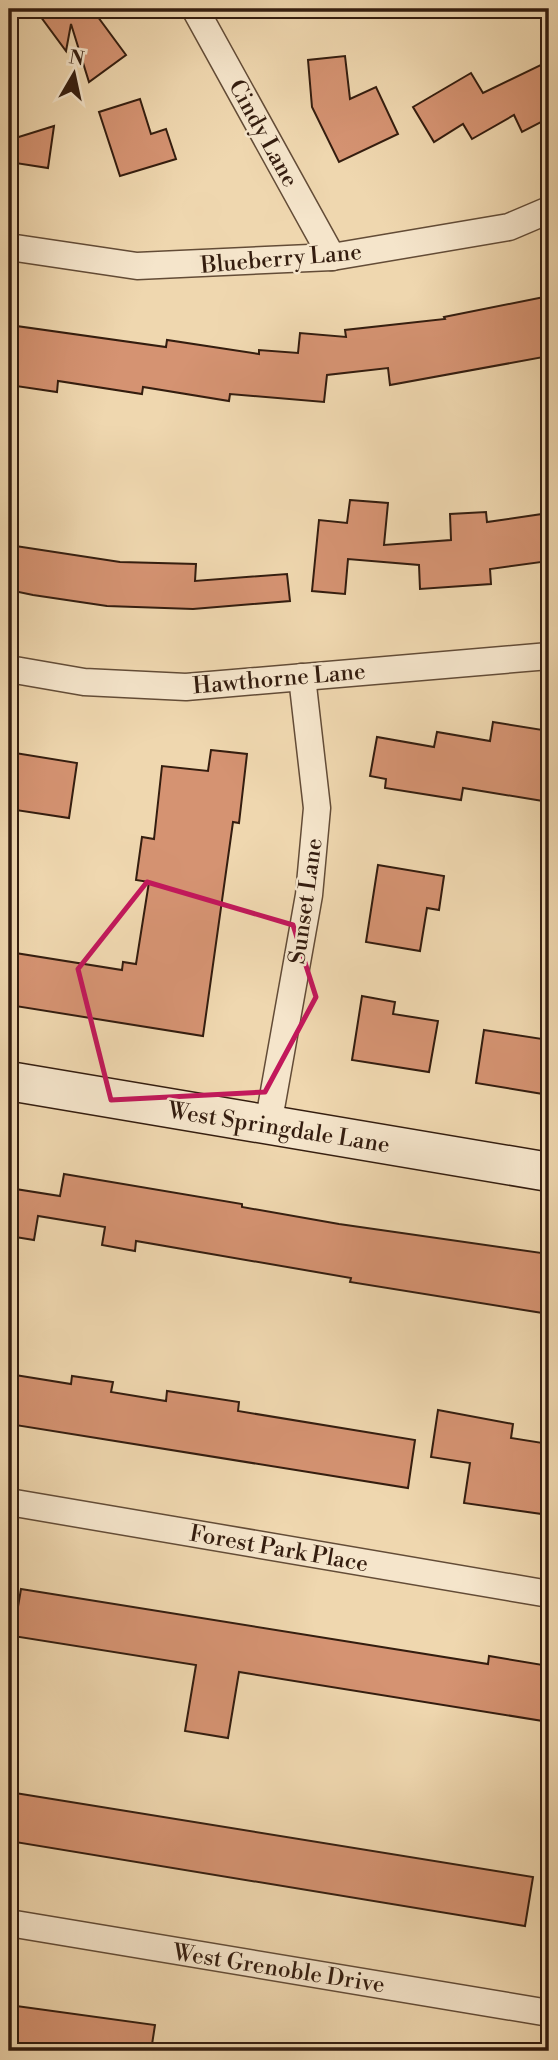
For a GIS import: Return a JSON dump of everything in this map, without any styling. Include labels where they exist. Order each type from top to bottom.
[{"type":"street","name":"Cindy Lane","points":[[195,9],[332,257]]},
{"type":"street","name":"Blueberry Lane","points":[[9,247],[137,266],[332,257],[509,227],[549,210]]},
{"type":"street","name":"Hawthorne Lane","points":[[9,669],[84,682],[186,687],[549,656]]},
{"type":"street","name":"Sunset Lane","points":[[268,1125],[309,895],[317,808],[302,677]]},
{"type":"street","name":"West Springdale Lane","points":[[9,1082],[549,1172]]},
{"type":"street","name":"Forest Park Place","points":[[9,1502],[549,1594]]},
{"type":"street","name":"West Grenoble Drive","points":[[9,1923],[549,2013]]},
{"type":"highlighted area","points":[[147,882],[293,925],[316,997],[265,1092],[111,1100],[78,969]]},
{"type":"building","points":[[35,9],[92,9],[126,55],[89,82],[71,24],[66,51]]},
{"type":"building","points":[[345,56],[350,99],[376,87],[398,134],[339,162],[312,107],[308,60]]},
{"type":"building","points":[[549,61],[549,118],[522,132],[514,115],[472,139],[463,124],[434,142],[413,107],[471,73],[483,93]]},
{"type":"building","points":[[140,99],[151,134],[166,129],[176,159],[120,176],[99,112]]},
{"type":"building","points":[[54,126],[48,168],[9,162],[9,140]]},
{"type":"building","points":[[549,296],[549,356],[390,385],[388,368],[327,375],[324,402],[230,394],[229,401],[143,387],[142,394],[58,381],[57,392],[9,385],[9,325],[166,347],[167,340],[259,354],[259,350],[298,353],[300,333],[346,337],[345,330],[445,319],[444,317]]},
{"type":"building","points":[[350,500],[388,503],[384,545],[451,540],[450,514],[486,512],[487,522],[549,513],[549,561],[490,569],[491,584],[420,589],[419,565],[348,559],[345,594],[312,591],[319,520],[347,523]]},
{"type":"building","points":[[9,545],[120,562],[196,564],[195,581],[287,574],[290,601],[193,609],[107,606],[33,595],[9,590]]},
{"type":"building","points":[[493,722],[549,731],[549,802],[463,788],[461,800],[385,788],[386,779],[370,776],[377,737],[434,747],[437,732],[490,741]]},
{"type":"building","points":[[211,750],[247,754],[239,823],[233,822],[203,1036],[9,1005],[9,952],[122,970],[123,962],[136,964],[149,882],[136,880],[142,837],[154,839],[162,766],[208,771]]},
{"type":"building","points":[[9,752],[77,763],[69,818],[9,809]]},
{"type":"building","points":[[378,865],[444,876],[439,910],[427,908],[420,951],[366,942]]},
{"type":"building","points":[[362,996],[395,1002],[393,1014],[438,1021],[429,1072],[352,1060]]},
{"type":"building","points":[[484,1030],[549,1040],[549,1095],[476,1083]]},
{"type":"building","points":[[64,1174],[242,1204],[242,1207],[339,1224],[549,1254],[549,1314],[350,1282],[351,1278],[136,1241],[135,1251],[102,1245],[105,1227],[38,1216],[34,1240],[9,1236],[9,1188],[60,1196]]},
{"type":"building","points":[[9,1374],[71,1384],[72,1376],[113,1382],[111,1392],[166,1401],[167,1391],[239,1402],[238,1411],[415,1440],[408,1488],[9,1424]]},
{"type":"building","points":[[438,1410],[513,1424],[511,1438],[549,1444],[549,1515],[464,1503],[470,1463],[431,1457]]},
{"type":"building","points":[[21,1589],[488,1664],[489,1656],[549,1666],[549,1722],[239,1672],[228,1738],[185,1731],[196,1665],[13,1636]]},
{"type":"building","points":[[9,1792],[533,1877],[525,1926],[9,1841]]},
{"type":"building","points":[[9,2005],[155,2025],[151,2051],[9,2051]]}]
